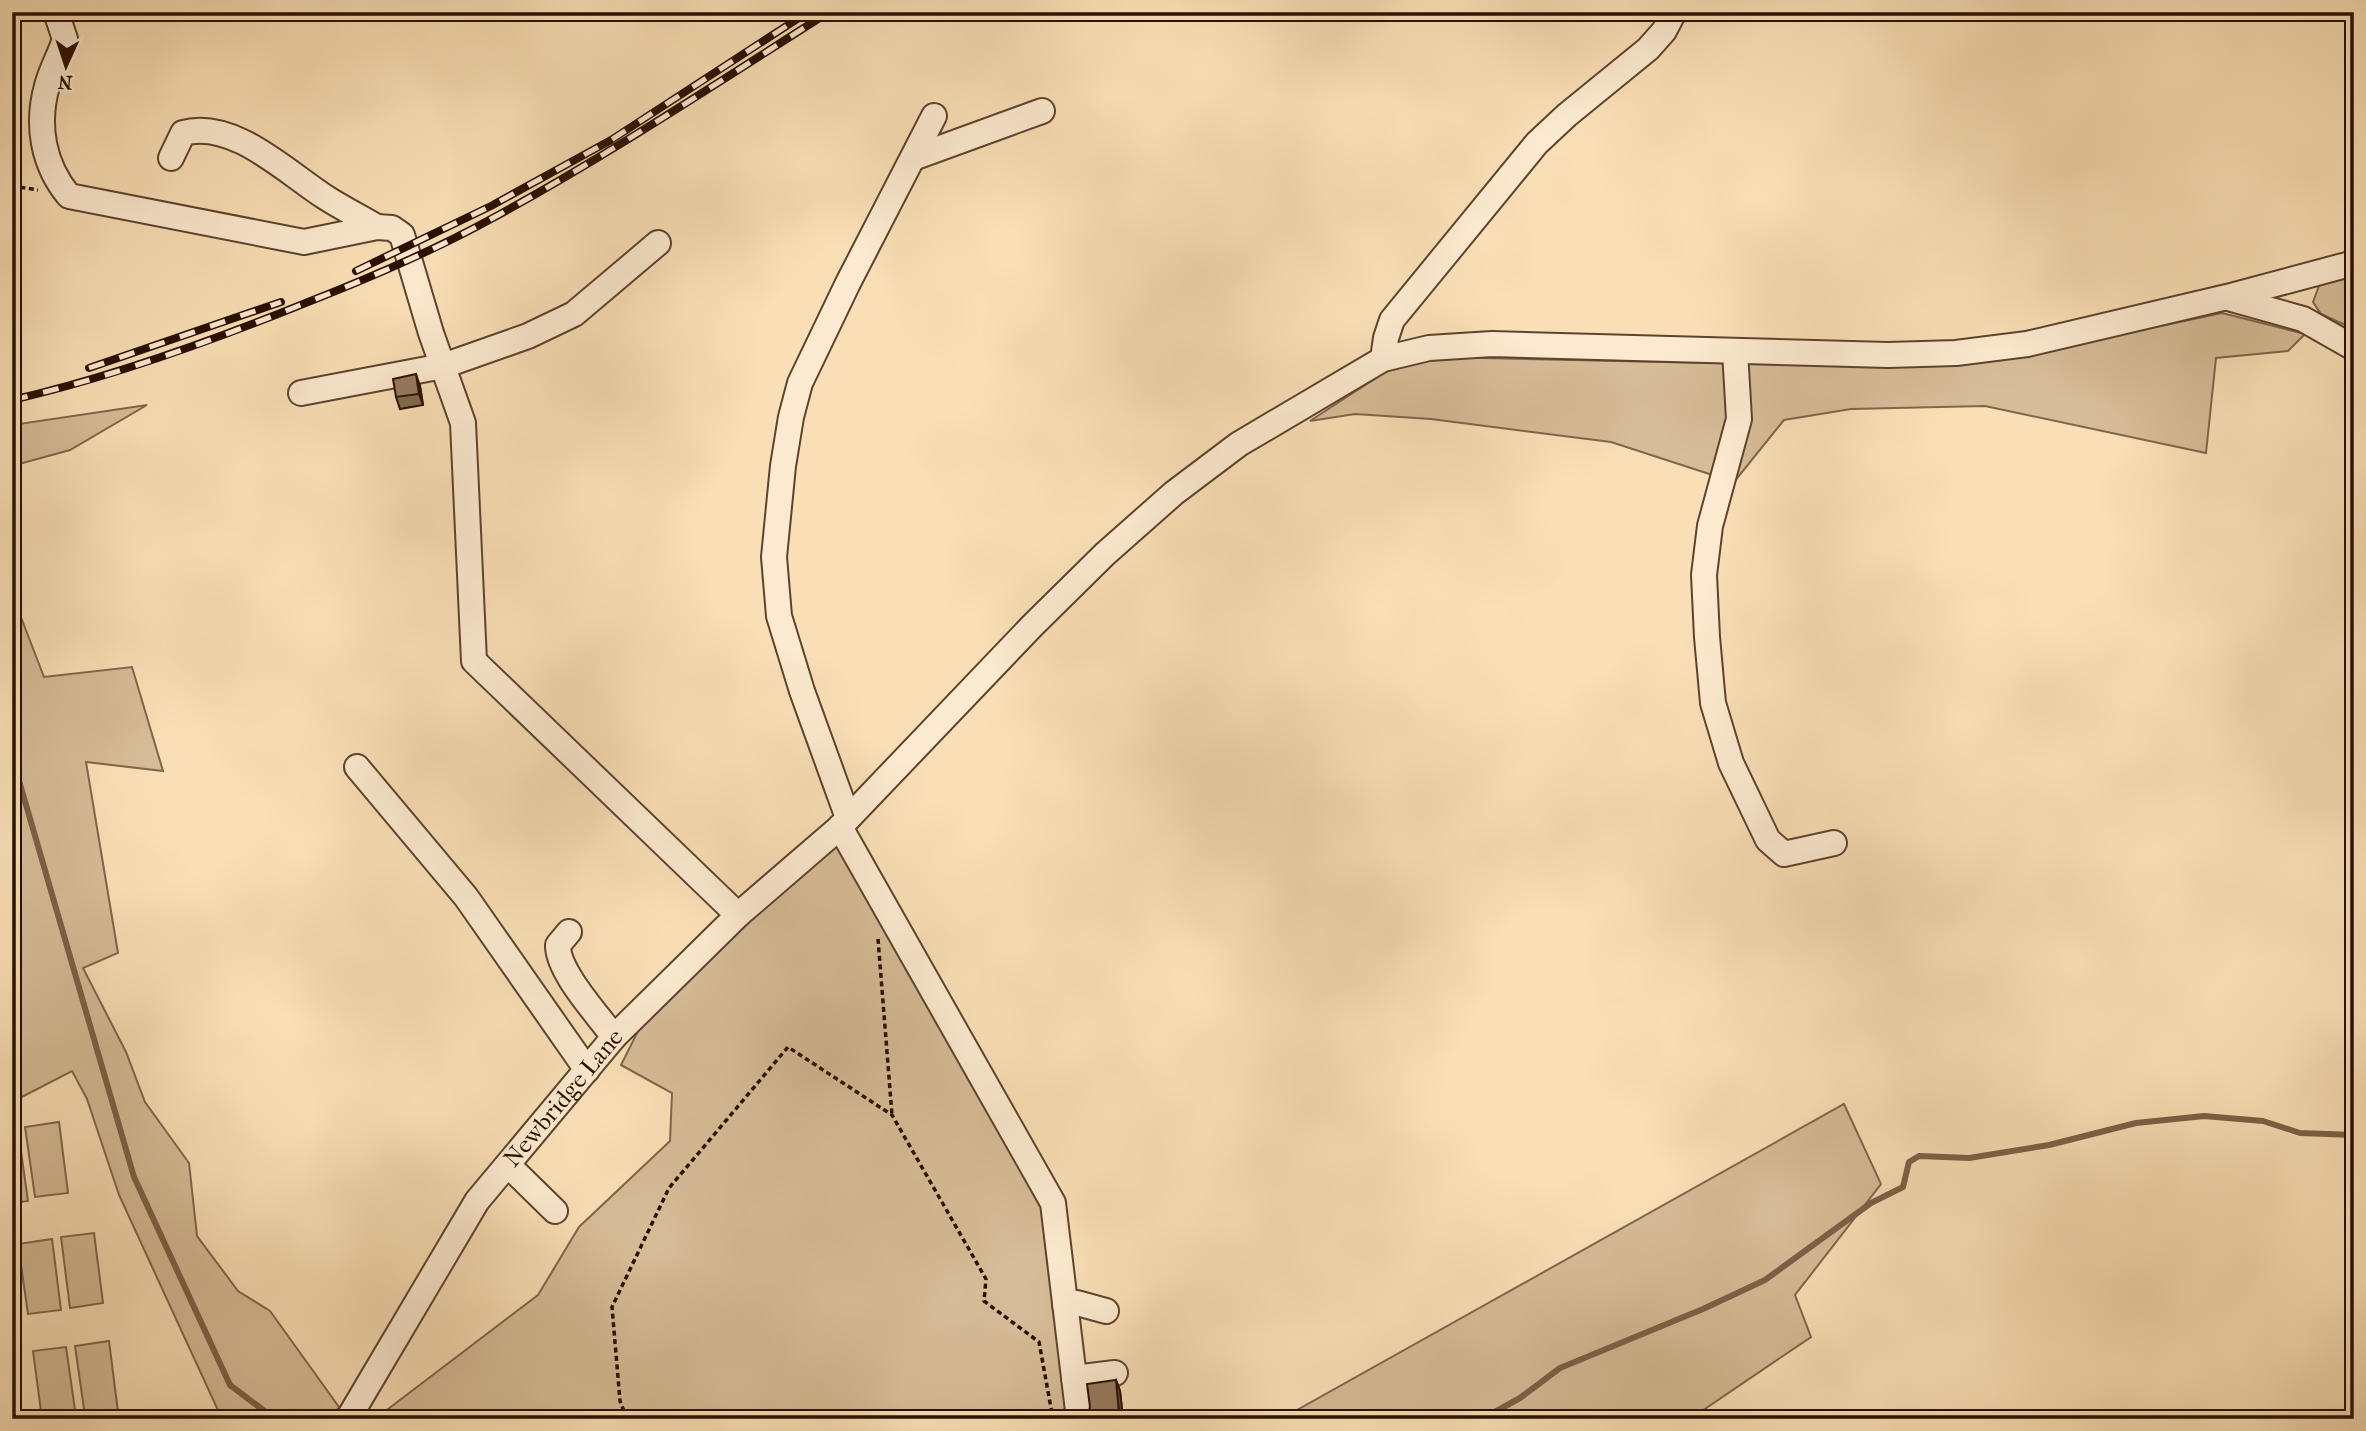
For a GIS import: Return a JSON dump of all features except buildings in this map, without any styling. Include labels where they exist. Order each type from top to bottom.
[{"type":"street","points":[[56,12],[65,39],[47,84],[42,118],[43,145],[55,180],[69,196],[304,242],[377,227],[392,228],[402,234],[463,423],[474,661],[738,915]]},
{"type":"street","points":[[1384,359],[1386,338],[1392,320],[1537,143],[1648,49],[1664,31],[1674,12]]},
{"type":"street","points":[[913,158],[1042,111]]},
{"type":"street","points":[[934,116],[848,282],[800,383],[783,466],[774,557],[779,616],[844,822],[1053,1203],[1079,1419]]},
{"type":"street","points":[[171,158],[183,133],[197,129],[229,136],[252,147],[327,198],[377,227]]},
{"type":"street","points":[[301,393],[443,366],[528,337],[574,314],[659,243]]},
{"type":"street","name":"Newbridge Lane","points":[[348,1419],[477,1202],[614,1037],[738,915],[844,822],[1032,626],[1105,554],[1174,493],[1239,444],[1384,359],[1429,348],[1492,344],[1888,355],[1956,353],[2027,344],[2227,297],[2354,263]]},
{"type":"street","points":[[2303,319],[2297,304],[2300,289],[2310,275]]},
{"type":"street","points":[[2227,297],[2303,319],[2354,348]]},
{"type":"street","points":[[1735,351],[1739,419],[1710,526],[1704,575],[1706,637],[1713,703],[1731,763],[1768,840],[1784,854],[1834,843]]},
{"type":"street","points":[[357,767],[466,897],[587,1070]]},
{"type":"street","points":[[569,932],[558,945],[559,957],[614,1037]]},
{"type":"street","points":[[508,1165],[555,1211]]},
{"type":"street","points":[[1065,1304],[1077,1303],[1106,1311]]},
{"type":"street","points":[[1074,1378],[1115,1373]]},
{"type":"path","points":[[877,926],[892,1115],[986,1279],[984,1301],[1039,1342],[1053,1419]]},
{"type":"path","points":[[627,1419],[620,1401],[612,1307],[669,1188],[788,1047],[892,1115]]},
{"type":"shaded area","points":[[2354,275],[2354,329],[2321,314],[2313,302],[2320,283]]},
{"type":"shaded area","points":[[2222,313],[2305,334],[2288,351],[2216,358],[2206,453],[1985,406],[1851,409],[1784,420],[1734,482],[1611,442],[1431,419],[1355,414],[1310,421],[1385,372],[1438,357],[1893,367],[2037,352]]},
{"type":"shaded area","points":[[147,405],[70,450],[12,466],[12,425]]},
{"type":"shaded area","points":[[12,594],[44,677],[132,667],[163,771],[86,762],[118,953],[83,968],[126,1052],[145,1102],[189,1163],[197,1236],[238,1291],[270,1311],[339,1407],[331,1419],[222,1419],[119,1195],[87,1099],[72,1071],[12,1102]]},
{"type":"shaded area","points":[[840,827],[1053,1203],[1075,1419],[375,1419],[538,1295],[579,1227],[670,1141],[672,1093],[621,1065],[655,997]]},
{"type":"shaded area","points":[[1844,1104],[1881,1184],[1795,1295],[1811,1337],[1690,1419],[1281,1419]]},
{"type":"shaded area","points":[[59,1122],[68,1193],[35,1197],[25,1127]]},
{"type":"shaded area","points":[[18,1130],[28,1201],[12,1203],[12,1131]]},
{"type":"shaded area","points":[[94,1233],[103,1303],[70,1308],[61,1237]]},
{"type":"shaded area","points":[[52,1239],[61,1310],[28,1314],[18,1244]]},
{"type":"shaded area","points":[[109,1341],[118,1412],[85,1416],[75,1346]]},
{"type":"shaded area","points":[[66,1347],[76,1417],[42,1419],[33,1351]]},
{"type":"waterway","points":[[12,765],[20,784],[134,1177],[230,1385],[275,1419]]},
{"type":"waterway","points":[[1482,1419],[1520,1398],[1560,1368],[1703,1309],[1765,1280],[1871,1203],[1903,1187],[1909,1162],[1919,1156],[1969,1158],[2049,1145],[2136,1123],[2204,1116],[2263,1121],[2300,1133],[2354,1135]]},
{"type":"railway","points":[[356,271],[491,206],[611,140],[808,12]]},
{"type":"railway","points":[[12,400],[123,370],[196,345],[327,295],[422,254],[491,219],[577,170],[829,12]]},
{"type":"railway","points":[[89,368],[281,302]]}]
